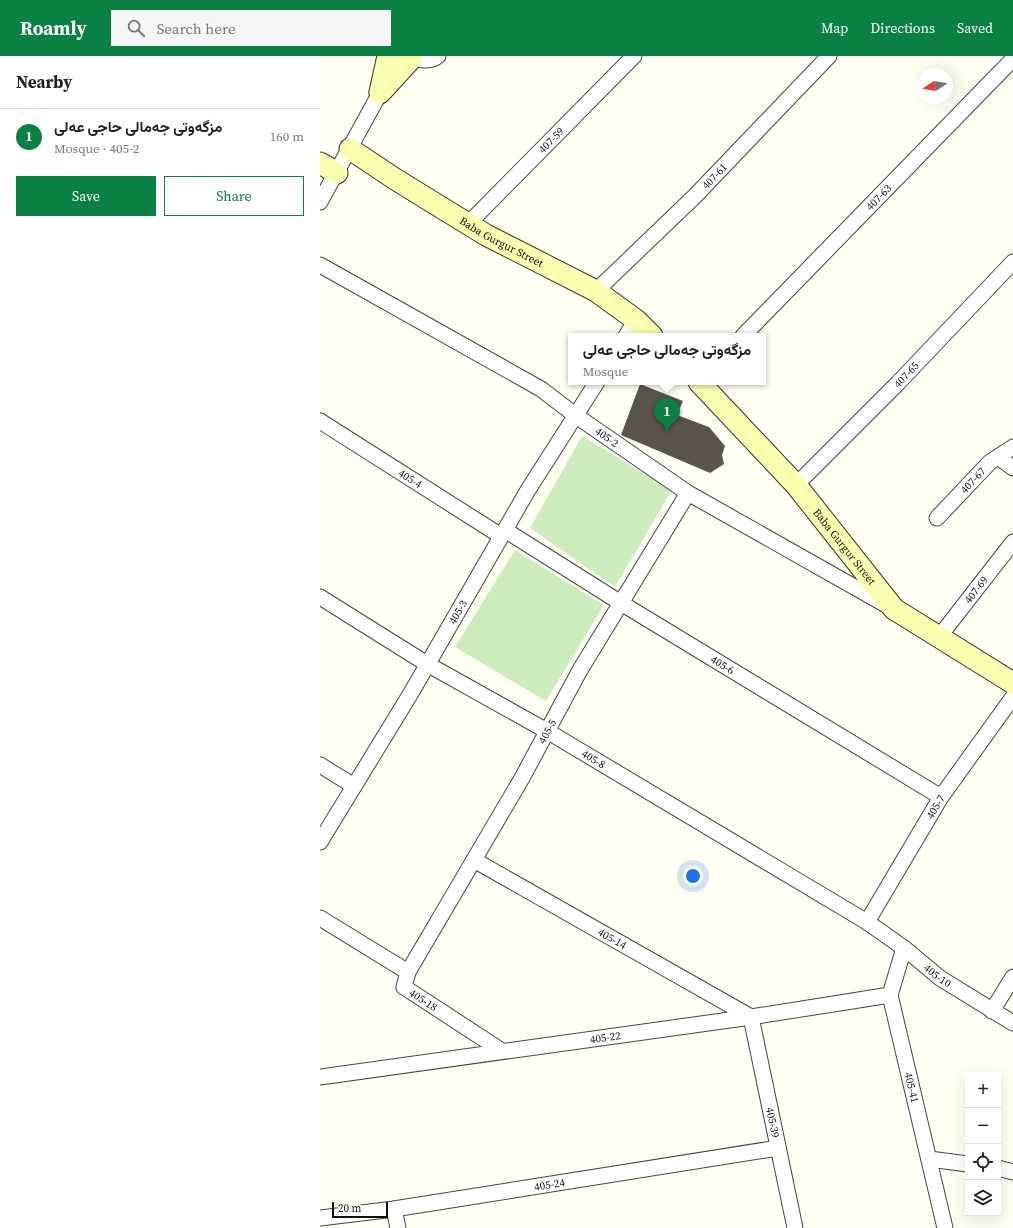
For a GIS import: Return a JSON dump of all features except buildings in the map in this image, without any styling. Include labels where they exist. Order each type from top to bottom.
[{"type":"street","points":[[380,93],[388,56]]},
{"type":"street","points":[[320,202],[328,168],[350,149],[380,93],[409,57],[430,60],[436,59],[438,56]]},
{"type":"street","name":"407-59","points":[[468,224],[634,56]]},
{"type":"street","name":"407-61","points":[[596,291],[695,196],[829,56]]},
{"type":"street","name":"407-63","points":[[746,333],[1013,59]]},
{"type":"street","name":"Baba Gurgur Street","points":[[350,149],[396,180],[468,224],[596,291],[631,328],[644,333]]},
{"type":"street","name":"407-65","points":[[796,485],[898,383],[1013,262]]},
{"type":"street","name":"405-2","points":[[320,265],[541,389],[575,415],[688,493],[894,609]]},
{"type":"street","name":"405-3","points":[[320,842],[427,664],[528,490],[595,385]]},
{"type":"street","name":"Baba Gurgur Street","points":[[702,385],[796,485],[894,609],[1013,683]]},
{"type":"street","name":"405-4","points":[[320,421],[503,533]]},
{"type":"street","name":"407-67","points":[[937,518],[990,462],[1013,447]]},
{"type":"street","points":[[998,457],[1013,468]]},
{"type":"street","name":"405-5","points":[[408,972],[522,778],[580,670],[688,493]]},
{"type":"street","name":"405-6","points":[[503,533],[941,796]]},
{"type":"street","name":"407-69","points":[[939,637],[1013,542]]},
{"type":"street","name":"405-8","points":[[320,597],[427,664],[547,731],[867,922]]},
{"type":"street","name":"405-7","points":[[867,922],[941,796],[1013,697]]},
{"type":"street","points":[[320,765],[354,786]]},
{"type":"street","name":"405-14","points":[[474,860],[751,1017]]},
{"type":"street","name":"405-18","points":[[320,918],[408,972],[404,987],[502,1051]]},
{"type":"street","name":"405-10","points":[[867,922],[904,948],[940,978],[1013,1023]]},
{"type":"street","name":"405-41","points":[[904,948],[890,995],[945,1228]]},
{"type":"street","points":[[992,1011],[1013,977]]},
{"type":"street","name":"405-22","points":[[320,1077],[751,1017],[890,995]]},
{"type":"street","name":"405-39","points":[[751,1017],[796,1228]]},
{"type":"street","name":"405-24","points":[[320,1218],[394,1209],[778,1148]]},
{"type":"street","points":[[929,1159],[965,1164]]},
{"type":"street","points":[[1001,1169],[1013,1172]]},
{"type":"street","points":[[394,1209],[398,1228]]},
{"type":"green space","points":[[582,436],[672,490],[615,587],[530,528]]},
{"type":"green space","points":[[515,550],[604,605],[546,701],[455,647]]},
{"type":"place","name":"مزگەوتی جەمالی حاجی عەلی","points":[[667,431]]}]
